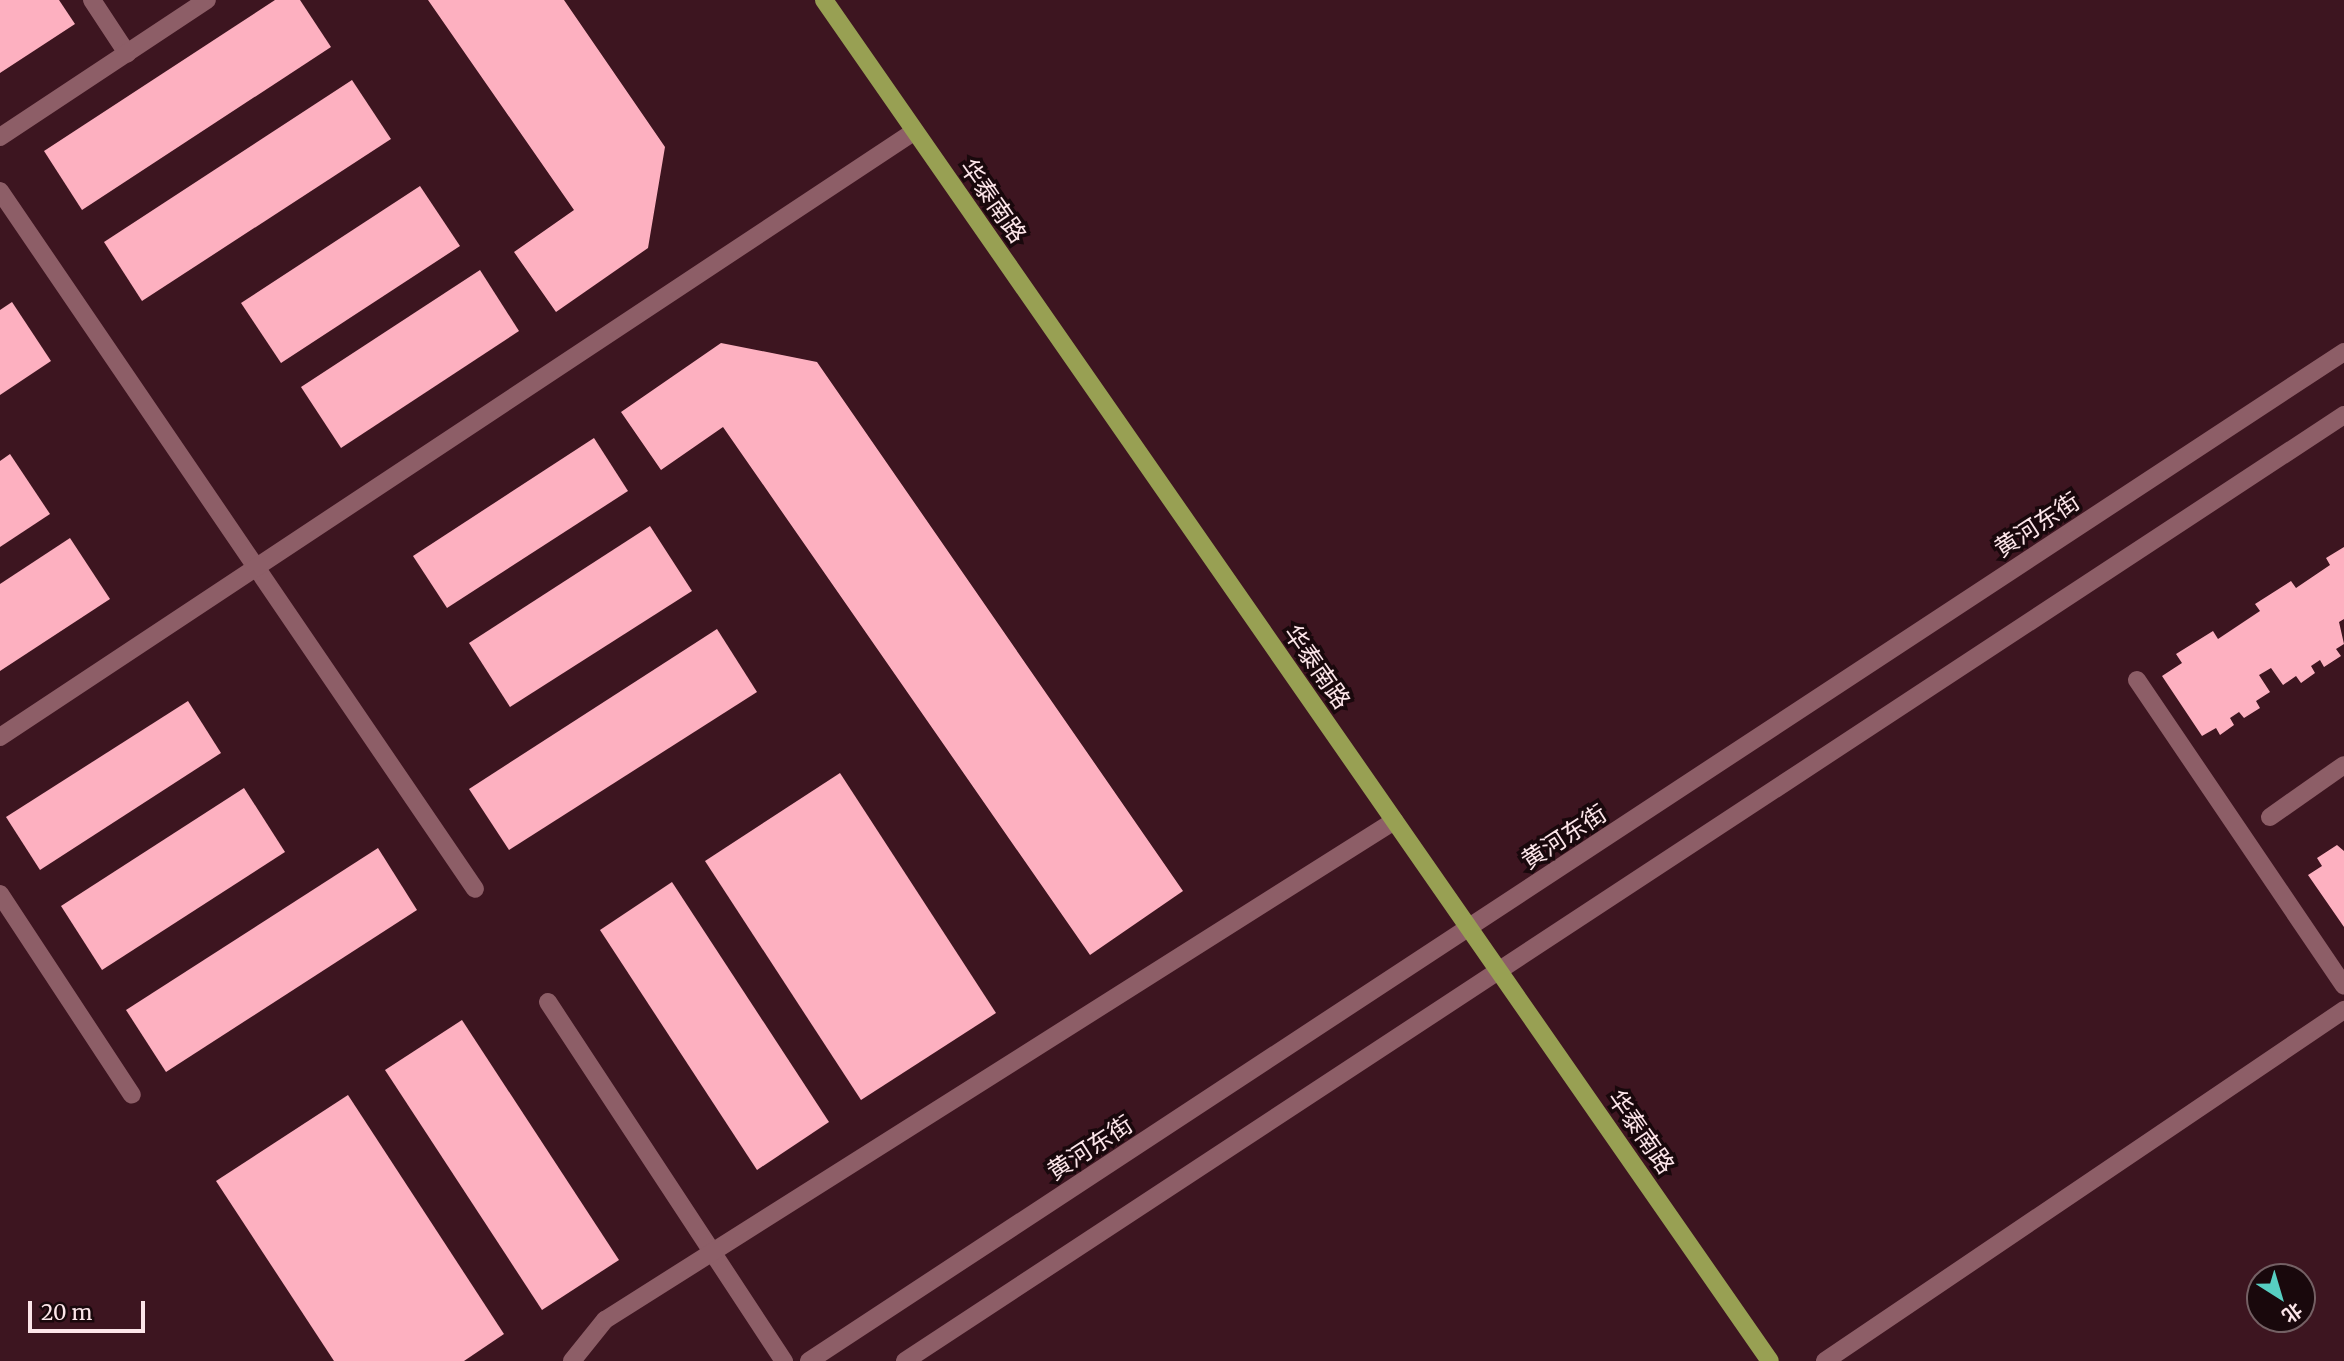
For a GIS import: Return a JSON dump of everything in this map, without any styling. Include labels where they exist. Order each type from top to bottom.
[{"type":"main road","name":"华泰南路","points":[[824,0],[1770,1361]]},
{"type":"street","points":[[92,0],[127,53]]},
{"type":"street","points":[[0,137],[207,0]]},
{"type":"street","points":[[0,737],[915,131]]},
{"type":"street","points":[[0,191],[475,889]]},
{"type":"street","name":"黄河东街","points":[[809,1361],[2344,352]]},
{"type":"street","points":[[905,1361],[2344,415]]},
{"type":"street","points":[[2137,680],[2344,986]]},
{"type":"street","points":[[2270,817],[2344,765]]},
{"type":"street","points":[[572,1361],[605,1320],[1394,821]]},
{"type":"street","points":[[0,894],[132,1095]]},
{"type":"street","points":[[548,1002],[784,1361]]},
{"type":"street","points":[[1825,1361],[2344,1010]]},
{"type":"building","points":[[0,0],[59,0],[75,24],[0,73]]},
{"type":"building","points":[[275,0],[300,0],[331,47],[82,210],[44,151]]},
{"type":"building","points":[[428,0],[564,0],[665,147],[648,248],[556,312],[514,252],[574,210]]},
{"type":"building","points":[[352,80],[391,139],[142,301],[104,242]]},
{"type":"building","points":[[420,186],[460,246],[281,363],[241,303]]},
{"type":"building","points":[[480,270],[519,331],[341,448],[301,387]]},
{"type":"building","points":[[12,302],[51,361],[0,395],[0,310]]},
{"type":"building","points":[[721,343],[817,362],[1183,891],[1090,955],[723,427],[661,470],[621,412]]},
{"type":"building","points":[[594,438],[628,491],[447,608],[413,556]]},
{"type":"building","points":[[10,454],[50,514],[0,547],[0,461]]},
{"type":"building","points":[[650,526],[692,591],[510,707],[469,643]]},
{"type":"building","points":[[70,538],[110,599],[0,671],[0,584]]},
{"type":"building","points":[[2344,547],[2344,619],[2339,622],[2344,644],[2336,649],[2341,656],[2324,667],[2320,660],[2311,666],[2315,673],[2301,683],[2296,676],[2283,685],[2271,668],[2259,675],[2270,692],[2256,701],[2260,708],[2244,718],[2239,712],[2230,718],[2234,725],[2220,735],[2216,728],[2202,736],[2162,676],[2182,663],[2176,654],[2213,631],[2218,639],[2260,611],[2255,604],[2291,581],[2296,588],[2330,565],[2326,558]]},
{"type":"building","points":[[717,629],[757,692],[509,850],[469,789]]},
{"type":"building","points":[[188,701],[221,753],[40,870],[6,817]]},
{"type":"building","points":[[840,773],[996,1013],[861,1100],[705,861]]},
{"type":"building","points":[[244,788],[285,852],[102,970],[61,906]]},
{"type":"building","points":[[2337,845],[2344,851],[2344,927],[2308,875],[2322,866],[2317,858]]},
{"type":"building","points":[[378,848],[417,910],[166,1072],[126,1010]]},
{"type":"building","points":[[672,882],[829,1122],[757,1170],[600,930]]},
{"type":"building","points":[[462,1020],[619,1260],[542,1310],[385,1070]]},
{"type":"building","points":[[348,1095],[504,1334],[464,1361],[334,1361],[216,1181]]}]
